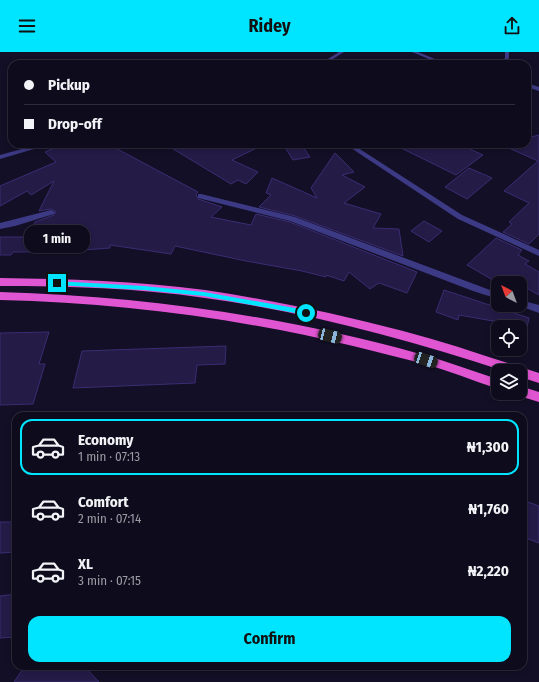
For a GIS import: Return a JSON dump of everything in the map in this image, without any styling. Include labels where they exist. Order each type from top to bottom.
[{"type":"highway","points":[[0,282],[42,282],[144,288],[204,294],[337,319],[433,344],[497,364]]},
{"type":"highway","points":[[0,296],[34,296],[134,302],[252,319],[418,358],[491,382]]},
{"type":"highway","points":[[252,319],[261,304]]},
{"type":"highway","points":[[527,374],[539,378]]},
{"type":"highway","points":[[527,393],[539,397]]},
{"type":"street","points":[[0,157],[33,148]]},
{"type":"street","points":[[201,196],[292,219],[491,294]]},
{"type":"street","points":[[0,226],[12,224],[51,212]]},
{"type":"street","points":[[527,305],[539,309]]},
{"type":"lane","points":[[329,60],[342,52]]},
{"type":"lane","points":[[414,52],[435,60]]},
{"type":"lane","points":[[354,148],[460,217],[539,253]]},
{"type":"building","points":[[539,135],[539,234],[529,244],[503,232],[512,224],[509,222],[529,203],[504,191],[538,161],[509,148],[531,148],[531,137]]},
{"type":"building","points":[[54,148],[115,148],[198,192],[196,194],[198,199],[222,207],[211,217],[251,225],[256,214],[290,222],[417,272],[407,293],[379,283],[370,289],[349,272],[344,281],[326,275],[326,277],[175,246],[171,254],[110,245],[110,248],[70,251],[74,234],[46,234],[38,252],[13,252],[11,255],[0,255],[0,237],[27,237],[35,222],[54,215],[56,212],[51,209],[39,211],[54,181],[31,195],[27,191],[0,206],[0,186],[56,162],[45,152]]},
{"type":"building","points":[[172,148],[257,148],[232,160],[258,172],[246,184],[238,180],[231,184]]},
{"type":"building","points":[[286,148],[304,148],[310,157],[293,160]]},
{"type":"building","points":[[401,148],[468,148],[483,155],[456,175]]},
{"type":"building","points":[[335,153],[354,172],[342,175],[365,187],[344,203],[381,214],[373,228],[399,229],[403,256],[295,216],[259,207],[271,195],[266,193],[272,178],[317,198],[311,188]]},
{"type":"building","points":[[469,168],[492,178],[467,199],[445,187]]},
{"type":"building","points":[[424,221],[442,231],[429,242],[411,231]]},
{"type":"building","points":[[496,238],[522,250],[518,255],[529,261],[525,264],[539,272],[539,295],[527,288],[527,276],[491,276],[491,279],[467,265]]},
{"type":"building","points":[[444,290],[491,305],[491,312],[511,312],[529,318],[527,327],[527,320],[491,321],[459,315],[458,320],[436,312]]},
{"type":"building","points":[[49,332],[39,364],[45,364],[33,404],[0,405],[0,333]]},
{"type":"building","points":[[226,346],[225,364],[197,365],[195,383],[73,388],[82,351]]},
{"type":"building","points":[[527,502],[539,506],[539,543],[527,538]]},
{"type":"building","points":[[0,522],[12,522],[12,552],[0,553]]},
{"type":"building","points":[[12,594],[12,637],[0,638],[0,596]]},
{"type":"building","points":[[22,670],[88,670],[99,682],[14,682]]},
{"type":"route","points":[[57,283],[144,288],[204,294],[306,313]]}]
